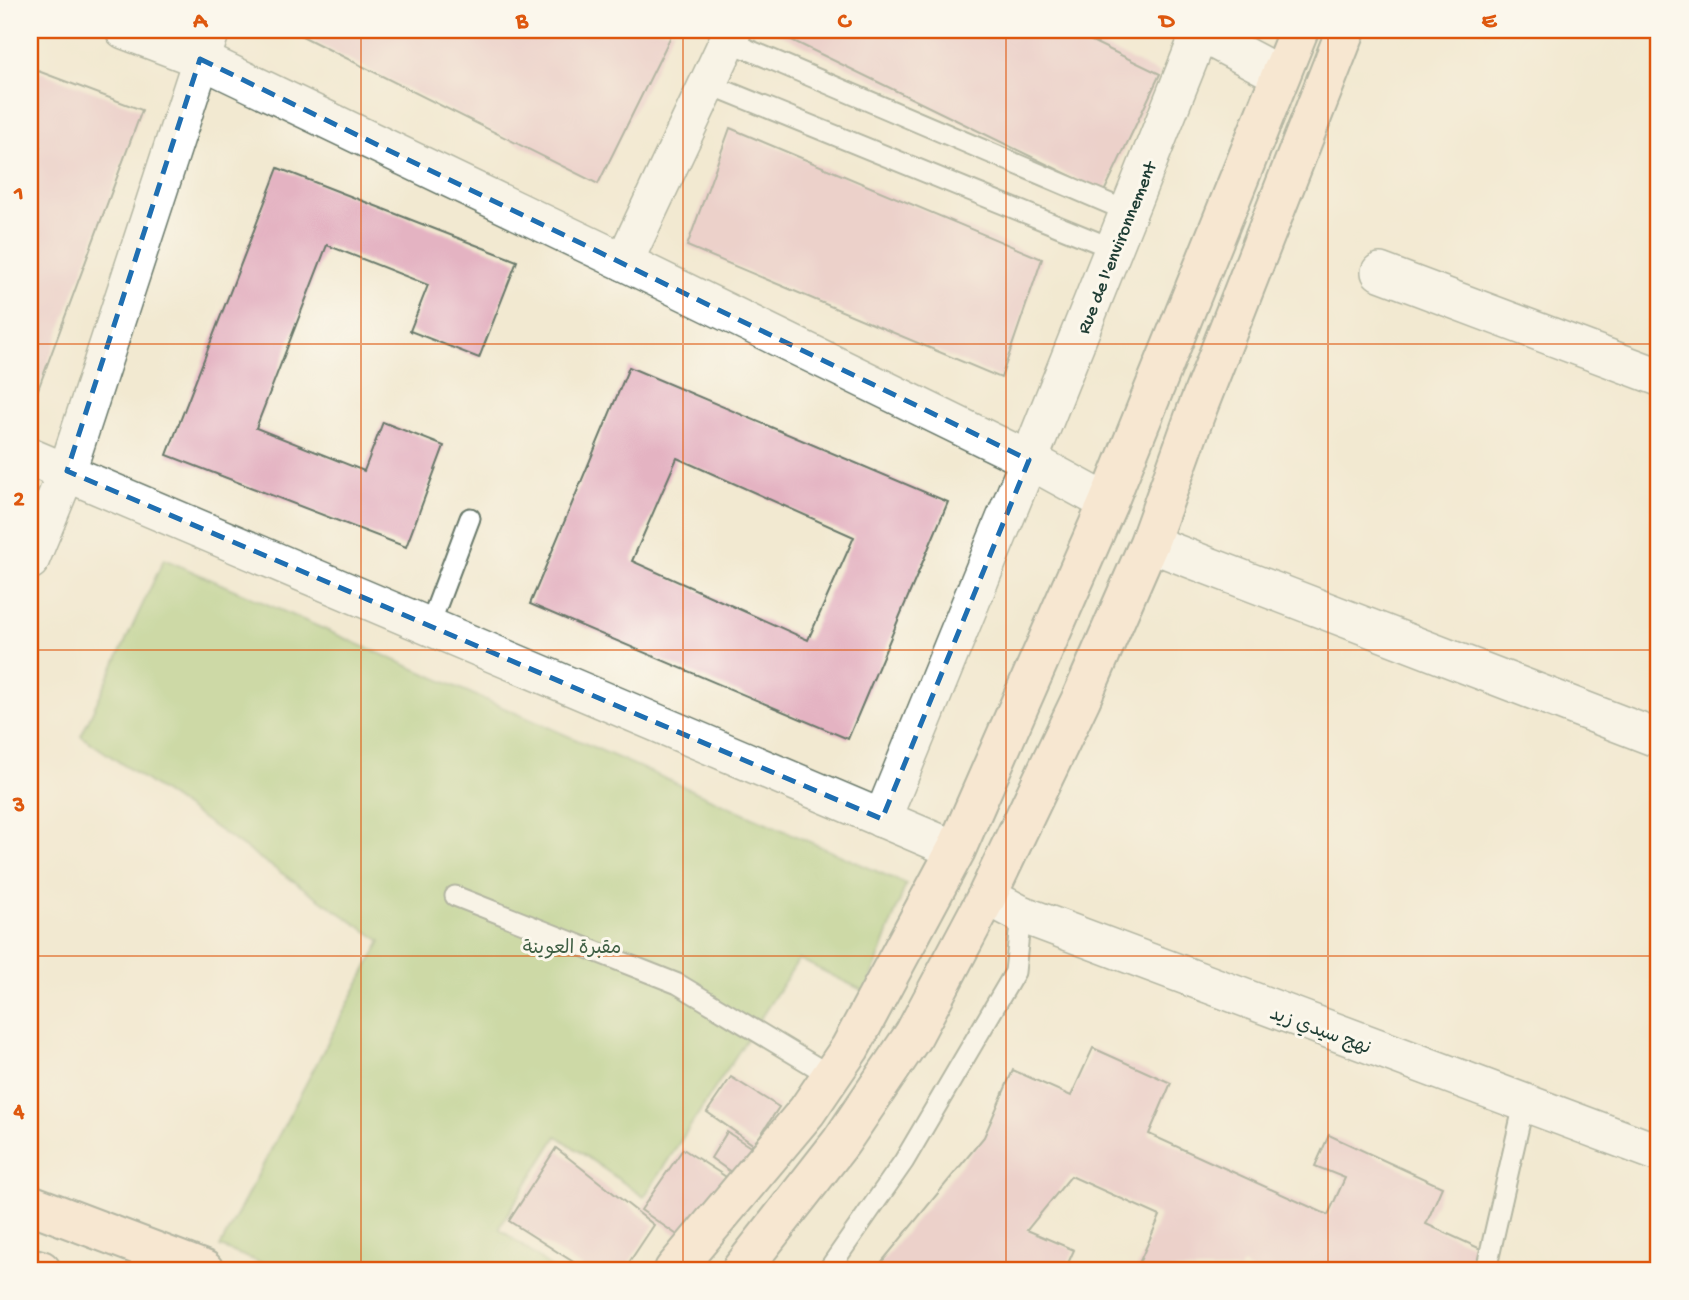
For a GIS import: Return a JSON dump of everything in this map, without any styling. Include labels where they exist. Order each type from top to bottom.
[{"type":"main road","points":[[674,1270],[807,1111],[831,1076],[885,986],[956,850],[1108,503],[1299,30]]},
{"type":"main road","points":[[741,1270],[841,1142],[914,1034],[987,896],[1081,699],[1149,543],[1196,412],[1346,30]]},
{"type":"main road","points":[[30,1204],[204,1270]]},
{"type":"main road","points":[[30,1266],[41,1270]]},
{"type":"street","points":[[124,30],[206,45],[625,262],[1029,460],[1108,503]]},
{"type":"street","points":[[1199,31],[1280,75]]},
{"type":"street","name":"Rue de l'environnement","points":[[882,819],[1129,212],[1199,31]]},
{"type":"street","points":[[625,262],[731,35]]},
{"type":"street","points":[[30,561],[67,471],[206,45]]},
{"type":"street","points":[[1380,272],[1659,377]]},
{"type":"street","points":[[30,457],[430,624],[956,850]]},
{"type":"street","points":[[1149,543],[1659,739]]},
{"type":"street","name":"نهج سيدي زيد","points":[[987,896],[1021,914],[1659,1153]]},
{"type":"lane","points":[[731,35],[1129,212]]},
{"type":"lane","points":[[709,84],[1114,249]]},
{"type":"lane","points":[[430,624],[470,518]]},
{"type":"lane","points":[[456,896],[678,984],[831,1076]]},
{"type":"lane","points":[[828,1270],[904,1161],[1015,972],[1021,914]]},
{"type":"lane","points":[[1486,1270],[1524,1104]]},
{"type":"highlighted area","points":[[200,59],[1029,460],[882,819],[67,471]]},
{"type":"green space","name":"مقبرة العوينة","points":[[164,559],[906,884],[866,992],[799,959],[644,1197],[557,1136],[499,1228],[554,1270],[280,1270],[220,1247],[381,941],[81,736]]},
{"type":"building","points":[[290,30],[674,30],[598,184]]},
{"type":"building","points":[[771,30],[1069,30],[1160,74],[1104,192]]},
{"type":"building","points":[[30,68],[142,110],[30,411],[30,175],[40,148],[30,144]]},
{"type":"building","points":[[730,128],[1042,259],[1001,378],[687,246]]},
{"type":"building","points":[[278,168],[517,261],[479,358],[410,331],[428,285],[327,245],[256,428],[364,471],[383,422],[444,446],[406,547],[167,455]]},
{"type":"building","points":[[629,367],[948,502],[848,739],[530,604]],"holes":[[[677,458],[854,537],[808,640],[632,561]]]},
{"type":"building","points":[[1093,1048],[1171,1083],[1149,1134],[1328,1215],[1345,1178],[1315,1166],[1329,1135],[1442,1187],[1426,1224],[1494,1255],[1487,1270],[1253,1270],[1242,1265],[1239,1270],[1136,1270],[1160,1216],[1071,1176],[1027,1230],[1074,1250],[1065,1270],[875,1270],[984,1137],[1013,1070],[1071,1096]]},
{"type":"building","points":[[731,1077],[779,1107],[754,1145],[707,1112]]},
{"type":"building","points":[[727,1132],[763,1155],[745,1182],[711,1158]]},
{"type":"building","points":[[556,1148],[654,1225],[624,1270],[586,1270],[509,1221]]},
{"type":"building","points":[[683,1149],[737,1184],[686,1241],[641,1210]]}]
